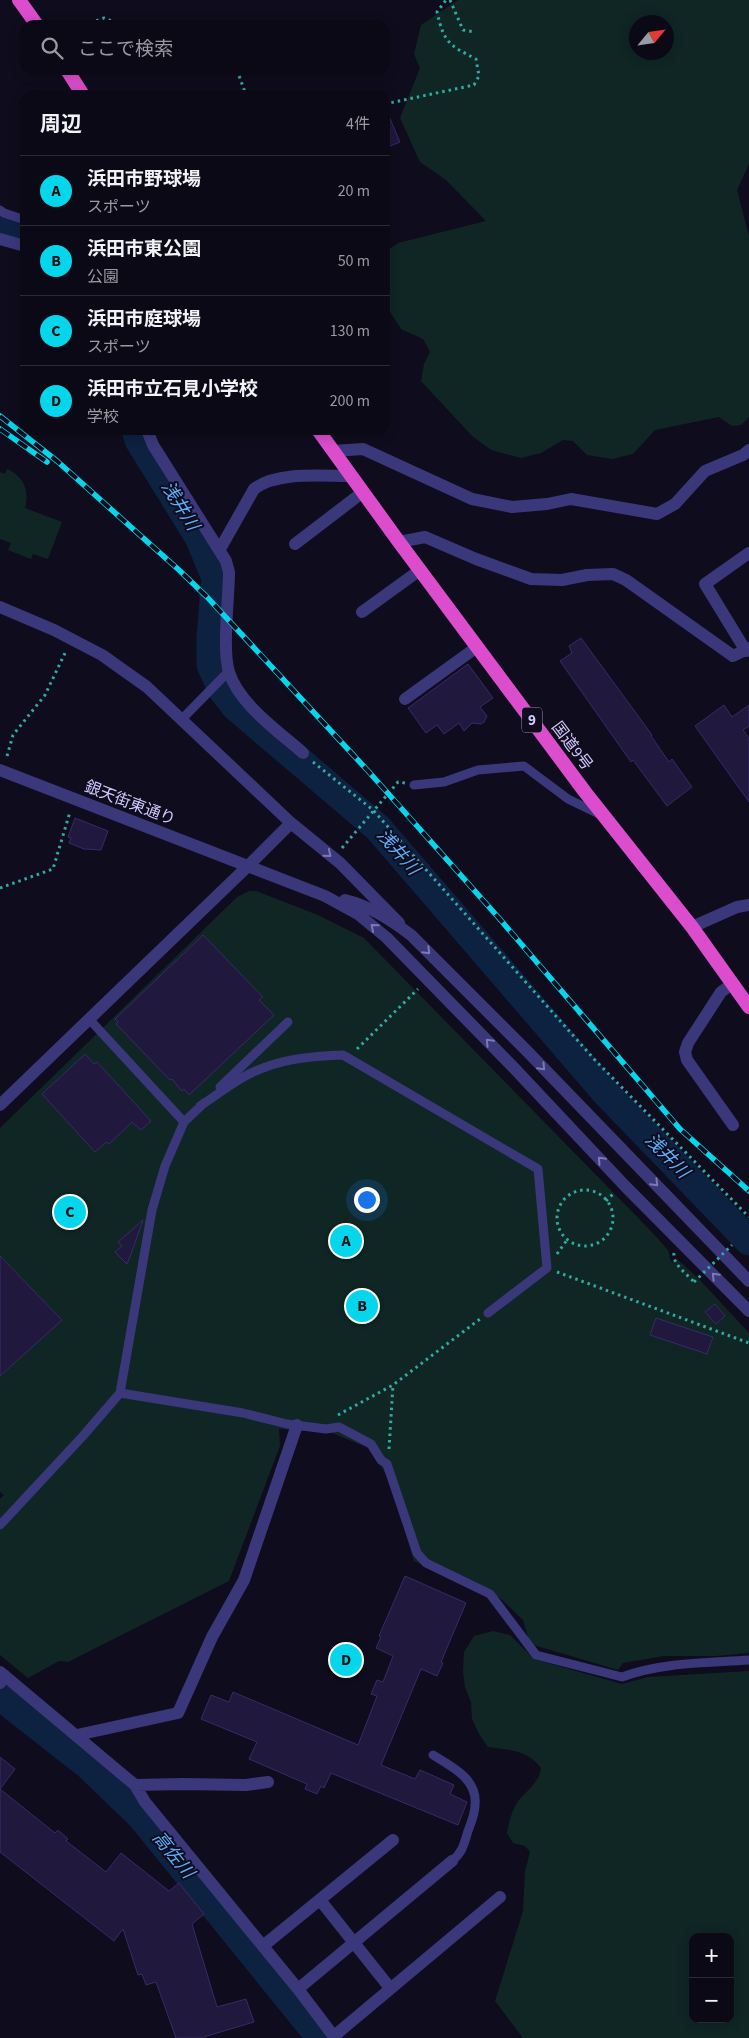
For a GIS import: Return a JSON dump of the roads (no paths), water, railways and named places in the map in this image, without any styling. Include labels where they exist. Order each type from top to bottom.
[{"type":"highway","points":[[19,0],[33,20]]},
{"type":"highway","points":[[70,75],[80,90]]},
{"type":"highway","name":"国道9号","points":[[322,435],[399,542],[604,816],[692,927],[749,1008]]},
{"type":"street","points":[[0,239],[20,245]]},
{"type":"street","points":[[150,435],[153,445],[220,549],[230,572],[226,653],[227,673],[247,703],[303,753]]},
{"type":"street","points":[[333,451],[363,449],[472,499],[512,507],[547,504],[571,499],[657,514],[675,504],[704,471],[743,455],[749,450]]},
{"type":"street","points":[[220,549],[254,488],[260,484],[284,478],[351,476]]},
{"type":"street","points":[[294,544],[363,492]]},
{"type":"street","points":[[399,542],[425,537],[476,560],[531,579],[562,580],[587,575],[613,574],[626,580],[734,656],[747,650],[705,584],[749,552]]},
{"type":"street","points":[[362,612],[420,570]]},
{"type":"street","points":[[0,607],[72,639],[102,655],[147,687],[291,823],[333,858],[525,1049],[749,1281]]},
{"type":"street","points":[[405,698],[477,647]]},
{"type":"street","name":"銀天街東通り","points":[[0,770],[325,896]]},
{"type":"street","points":[[0,1105],[90,1020],[291,823]]},
{"type":"street","points":[[325,896],[355,902],[393,921],[411,935]]},
{"type":"street","points":[[325,896],[358,914],[387,938],[626,1186],[749,1310]]},
{"type":"street","points":[[692,927],[737,907],[749,905]]},
{"type":"street","points":[[732,984],[721,992],[688,1043],[685,1052],[687,1060],[733,1125]]},
{"type":"street","points":[[77,1735],[178,1713],[212,1637],[244,1580],[297,1425]]},
{"type":"street","points":[[2,1677],[77,1735],[134,1785],[145,1802],[298,1989],[334,2037],[500,1897]]},
{"type":"street","points":[[134,1785],[246,1785],[268,1782]]},
{"type":"street","points":[[263,1946],[393,1840]]},
{"type":"street","points":[[298,1989],[452,1861]]},
{"type":"street","points":[[320,1900],[390,1988]]},
{"type":"lane","points":[[0,210],[4,214],[20,219]]},
{"type":"lane","points":[[182,719],[227,673]]},
{"type":"lane","points":[[414,785],[444,782],[478,770],[524,766],[568,799],[604,816]]},
{"type":"lane","points":[[90,1020],[184,1122]]},
{"type":"lane","points":[[0,1525],[82,1437],[120,1392],[152,1210],[165,1166],[184,1122],[288,1022]]},
{"type":"lane","points":[[200,1106],[239,1080],[263,1068],[315,1056],[343,1055],[538,1169],[547,1268],[488,1313]]},
{"type":"lane","points":[[120,1392],[243,1413],[297,1425],[326,1429],[339,1427],[370,1444],[381,1460],[388,1464],[417,1553],[426,1563],[490,1594],[536,1655],[622,1677],[636,1672],[667,1666],[749,1660]]},
{"type":"lane","points":[[433,1755],[462,1775],[470,1785],[475,1800],[474,1811],[461,1854],[452,1861]]},
{"type":"waterway","name":"浅井川","points":[[0,223],[6,227],[20,231]]},
{"type":"waterway","name":"浅井川","points":[[138,435],[199,537],[216,578],[211,636],[211,665],[222,689],[236,707],[378,828],[607,1094],[749,1241]]},
{"type":"waterway","name":"高佐川","points":[[0,1696],[88,1765],[141,1816],[321,2038]]},
{"type":"railway","points":[[0,416],[20,432]]},
{"type":"railway","points":[[0,429],[47,462]]},
{"type":"railway","points":[[24,435],[57,461],[208,598],[369,772],[498,917],[680,1129],[749,1191]]},
{"type":"place","name":"浜田市庭球場","points":[[70,1212]]},
{"type":"place","name":"浜田市野球場","points":[[346,1241]]},
{"type":"place","name":"浜田市東公園","points":[[362,1306]]},
{"type":"place","name":"浜田市立石見小学校","points":[[346,1660]]}]
